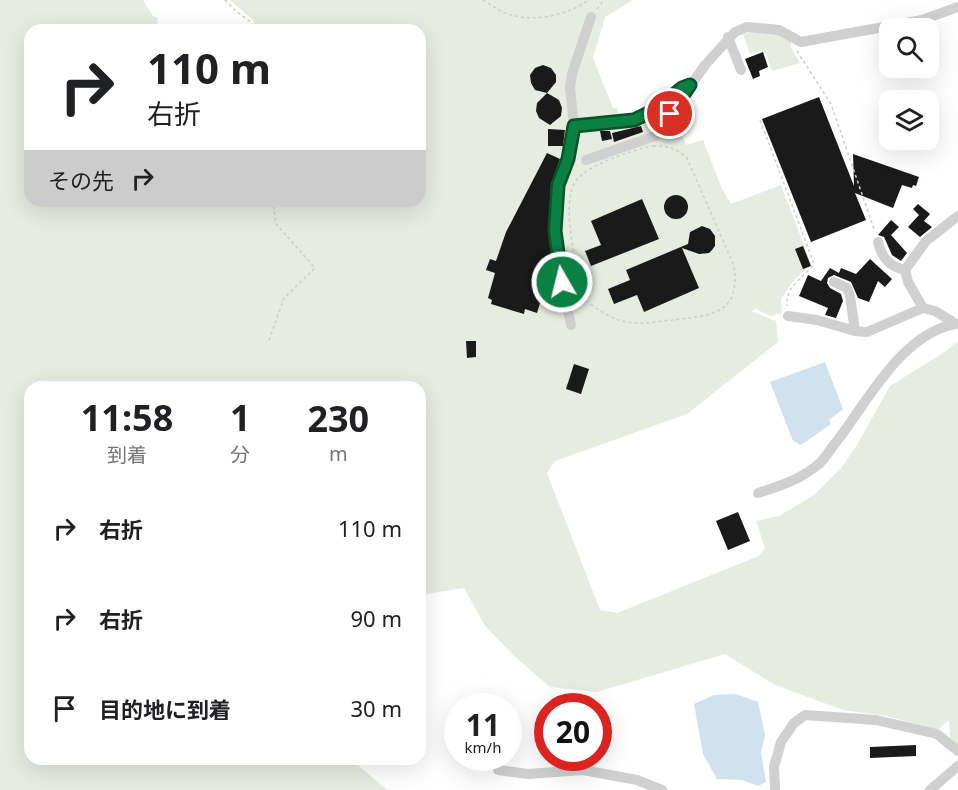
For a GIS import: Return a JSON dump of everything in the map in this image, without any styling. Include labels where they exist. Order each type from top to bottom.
[{"type":"lane","points":[[586,160],[655,136],[690,85],[728,37],[747,27],[778,30],[801,42],[922,20],[958,7]]},
{"type":"lane","points":[[571,325],[555,231],[558,185],[568,159],[574,126],[570,88],[572,74],[591,17]]},
{"type":"lane","points":[[728,37],[741,70]]},
{"type":"lane","points":[[574,126],[634,120],[657,109],[682,88],[690,85]]},
{"type":"lane","points":[[905,270],[926,242],[958,216]]},
{"type":"lane","points":[[879,242],[881,252],[892,266],[905,270]]},
{"type":"lane","points":[[905,270],[908,282],[923,308]]},
{"type":"lane","points":[[834,282],[847,288],[855,331]]},
{"type":"lane","points":[[788,316],[817,320],[855,331],[867,332],[923,308],[935,311],[957,325]]},
{"type":"lane","points":[[758,494],[796,480],[820,463],[895,362],[921,338],[943,326],[957,325]]},
{"type":"lane","points":[[775,790],[774,767],[781,742],[794,723],[805,715],[876,720],[937,734],[958,751]]},
{"type":"lane","points":[[930,790],[958,766]]},
{"type":"lane","points":[[506,771],[528,774],[582,770],[637,780],[662,790]]},
{"type":"path","points":[[225,0],[252,24]]},
{"type":"path","points":[[483,0],[503,12],[519,17],[553,16],[566,13],[589,0]]},
{"type":"path","points":[[591,17],[604,0]]},
{"type":"path","points":[[795,40],[797,51],[831,104],[879,242]]},
{"type":"path","points":[[760,120],[813,261],[813,266],[789,291],[786,301],[788,316]]},
{"type":"path","points":[[653,146],[679,150],[691,165],[734,266],[737,284],[724,308],[709,315],[653,322],[627,322],[615,319],[586,301],[578,273],[569,222],[570,193],[575,181],[584,172],[640,148],[653,146]]},
{"type":"path","points":[[269,340],[284,298],[315,268],[276,224],[274,207]]},
{"type":"shaded area","points":[[0,0],[143,0],[153,16],[158,18],[157,24],[24,24],[24,207],[426,207],[426,24],[254,24],[253,20],[230,0],[633,0],[605,17],[593,58],[613,108],[617,108],[620,119],[585,120],[605,124],[667,105],[686,145],[703,140],[721,187],[731,204],[781,185],[811,264],[794,280],[781,299],[782,313],[770,316],[756,309],[751,311],[776,321],[778,342],[687,414],[555,461],[547,473],[600,610],[617,613],[759,556],[765,548],[756,521],[779,516],[814,495],[842,467],[890,386],[958,341],[958,747],[950,737],[949,720],[937,730],[887,716],[843,710],[775,685],[725,654],[597,692],[550,687],[514,656],[485,626],[464,588],[426,594],[426,381],[24,381],[24,765],[358,765],[387,790],[0,790]]},
{"type":"shaded area","points":[[756,31],[776,33],[791,40],[791,47],[800,63],[772,71],[764,50],[750,54],[743,34]]},
{"type":"water","points":[[825,362],[843,409],[829,420],[831,424],[801,445],[793,441],[770,382]]},
{"type":"water","points":[[736,694],[758,702],[765,735],[761,753],[766,782],[758,786],[742,780],[717,779],[703,754],[694,704],[714,695]]},
{"type":"building","points":[[763,52],[768,67],[759,71],[760,76],[753,79],[745,59]]},
{"type":"building","points":[[543,65],[551,68],[556,75],[556,82],[547,93],[535,90],[531,83],[530,75],[535,68]]},
{"type":"building","points":[[547,93],[559,100],[562,108],[561,116],[550,125],[539,118],[536,111],[537,103]]},
{"type":"building","points":[[819,97],[854,186],[853,154],[919,177],[916,186],[913,185],[912,188],[902,185],[893,208],[855,193],[866,220],[811,242],[762,119]]},
{"type":"building","points":[[641,126],[643,132],[614,142],[612,133]]},
{"type":"building","points":[[548,129],[565,130],[563,146],[548,146]]},
{"type":"building","points":[[600,131],[610,131],[612,139],[602,141]]},
{"type":"building","points":[[547,153],[560,159],[551,185],[548,231],[553,269],[547,283],[555,285],[560,309],[540,303],[537,313],[525,309],[524,314],[491,304],[492,300],[488,298],[495,273],[486,270],[490,259],[496,261],[506,232]]},
{"type":"building","points":[[676,195],[685,198],[688,207],[685,216],[676,219],[667,216],[664,207],[667,198]]},
{"type":"building","points":[[642,199],[659,239],[591,266],[585,251],[601,245],[591,221]]},
{"type":"building","points":[[918,204],[930,214],[924,221],[932,227],[920,237],[908,227],[919,215],[913,209]]},
{"type":"building","points":[[891,220],[899,227],[891,235],[907,253],[901,261],[892,255],[884,237],[878,235]]},
{"type":"building","points":[[702,226],[710,229],[715,236],[715,246],[712,250],[709,253],[699,254],[682,248],[699,288],[644,312],[637,295],[614,304],[608,289],[630,280],[626,270],[688,244],[690,232]]},
{"type":"building","points":[[803,246],[811,266],[803,269],[795,249]]},
{"type":"building","points":[[870,259],[892,279],[885,287],[878,281],[869,302],[858,298],[851,282],[834,275],[828,278],[827,283],[830,288],[841,294],[843,301],[836,318],[825,315],[828,308],[799,296],[808,275],[821,281],[830,268],[839,273],[841,268],[856,274]]},
{"type":"building","points":[[466,341],[476,341],[476,357],[467,358]]},
{"type":"building","points":[[574,364],[589,369],[581,394],[566,389]]},
{"type":"building","points":[[738,512],[750,541],[728,550],[716,521]]},
{"type":"building","points":[[916,745],[916,756],[870,758],[870,747]]},
{"type":"route","points":[[562,282],[555,231],[558,185],[568,159],[574,126],[634,120],[657,109],[682,88],[690,85],[670,114]]}]
